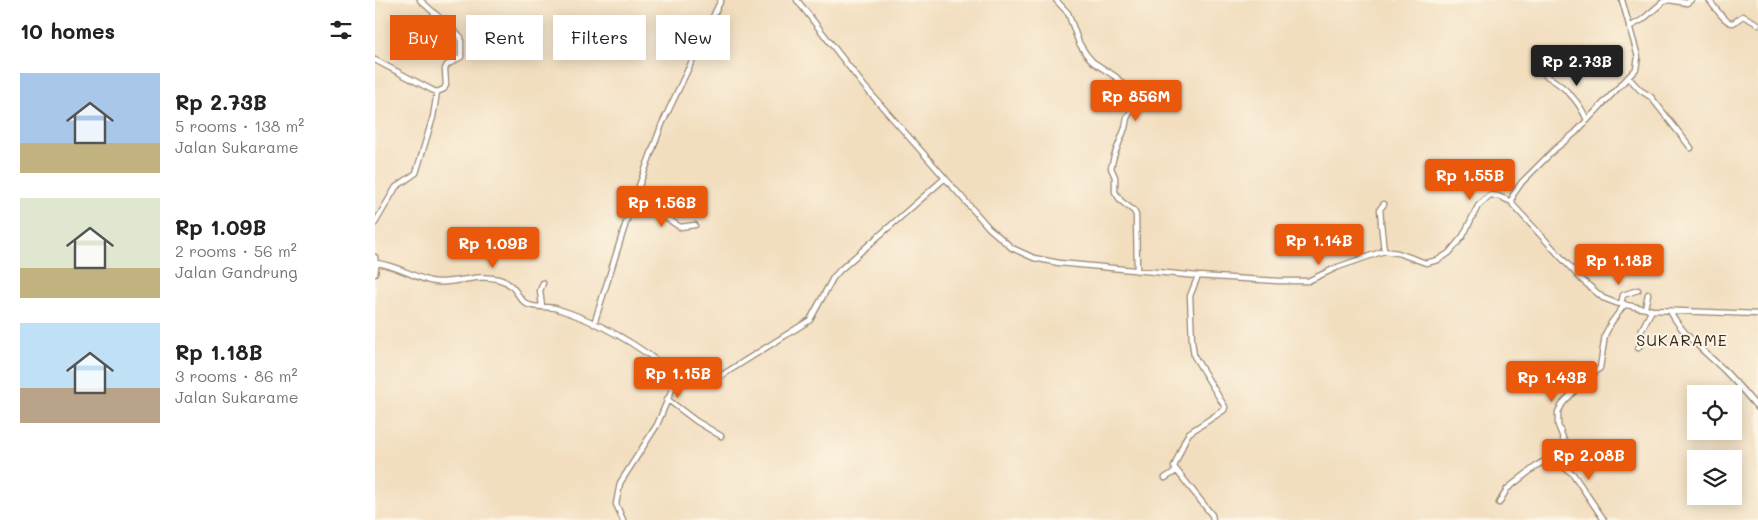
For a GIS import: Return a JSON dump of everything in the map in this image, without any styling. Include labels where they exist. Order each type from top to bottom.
[{"type":"street","points":[[375,223],[396,188],[416,173],[440,90],[446,84],[446,67],[461,56],[461,38],[420,0]]},
{"type":"street","points":[[594,324],[633,202],[662,124],[721,0]]},
{"type":"street","points":[[797,0],[864,86],[989,228],[1012,248],[1034,258],[1059,263],[1197,276],[1279,281],[1308,280],[1385,250],[1426,263],[1438,260],[1449,253],[1463,236],[1478,206],[1490,195],[1494,194],[1511,202],[1563,261],[1591,290],[1603,298],[1652,310],[1758,314]]},
{"type":"street","points":[[1056,0],[1068,13],[1079,43],[1086,54],[1093,62],[1116,77],[1134,96],[1134,105],[1127,118],[1111,168],[1115,177],[1115,192],[1121,201],[1134,211],[1136,215],[1137,271]]},
{"type":"street","points":[[1511,202],[1513,195],[1522,182],[1555,149],[1571,137],[1636,69],[1638,59],[1622,0]]},
{"type":"street","points":[[1629,27],[1642,20],[1663,2],[1669,0],[1687,3],[1691,0]]},
{"type":"street","points":[[1709,0],[1724,19],[1730,23],[1743,16],[1758,24]]},
{"type":"street","points":[[375,60],[440,90]]},
{"type":"street","points":[[1545,75],[1575,99],[1587,120]]},
{"type":"street","points":[[1629,78],[1639,89],[1651,96],[1691,148]]},
{"type":"street","points":[[674,375],[698,370],[719,378],[810,320],[833,278],[840,270],[945,178]]},
{"type":"street","points":[[633,202],[654,210],[680,227],[695,225]]},
{"type":"street","points":[[1384,204],[1380,209],[1385,250]]},
{"type":"street","points":[[375,257],[375,274]]},
{"type":"street","points":[[376,263],[387,264],[430,281],[444,283],[484,277],[498,279],[514,287],[522,300],[527,304],[553,307],[615,333],[646,352],[674,375]]},
{"type":"street","points":[[1197,276],[1190,296],[1194,356],[1225,407],[1224,410],[1189,433],[1175,463],[1176,470],[1212,515],[1213,520]]},
{"type":"street","points":[[542,306],[540,291],[543,283]]},
{"type":"street","points":[[1499,503],[1507,490],[1539,464],[1553,457],[1565,445],[1558,425],[1557,413],[1580,385],[1599,368],[1605,335],[1623,304],[1623,295],[1638,290]]},
{"type":"street","points":[[1645,308],[1648,294]]},
{"type":"street","points":[[1638,348],[1644,339],[1641,331],[1652,310]]},
{"type":"street","points":[[1670,311],[1703,352],[1723,369],[1758,408]]},
{"type":"street","points":[[623,520],[616,504],[620,483],[657,425],[673,386],[674,375]]},
{"type":"street","points":[[667,398],[696,421],[721,436]]},
{"type":"street","points":[[1553,457],[1573,474],[1604,520]]},
{"type":"street","points":[[1165,478],[1176,470]]},
{"type":"district","name":"SUKARAME","points":[[1682,339]]}]
